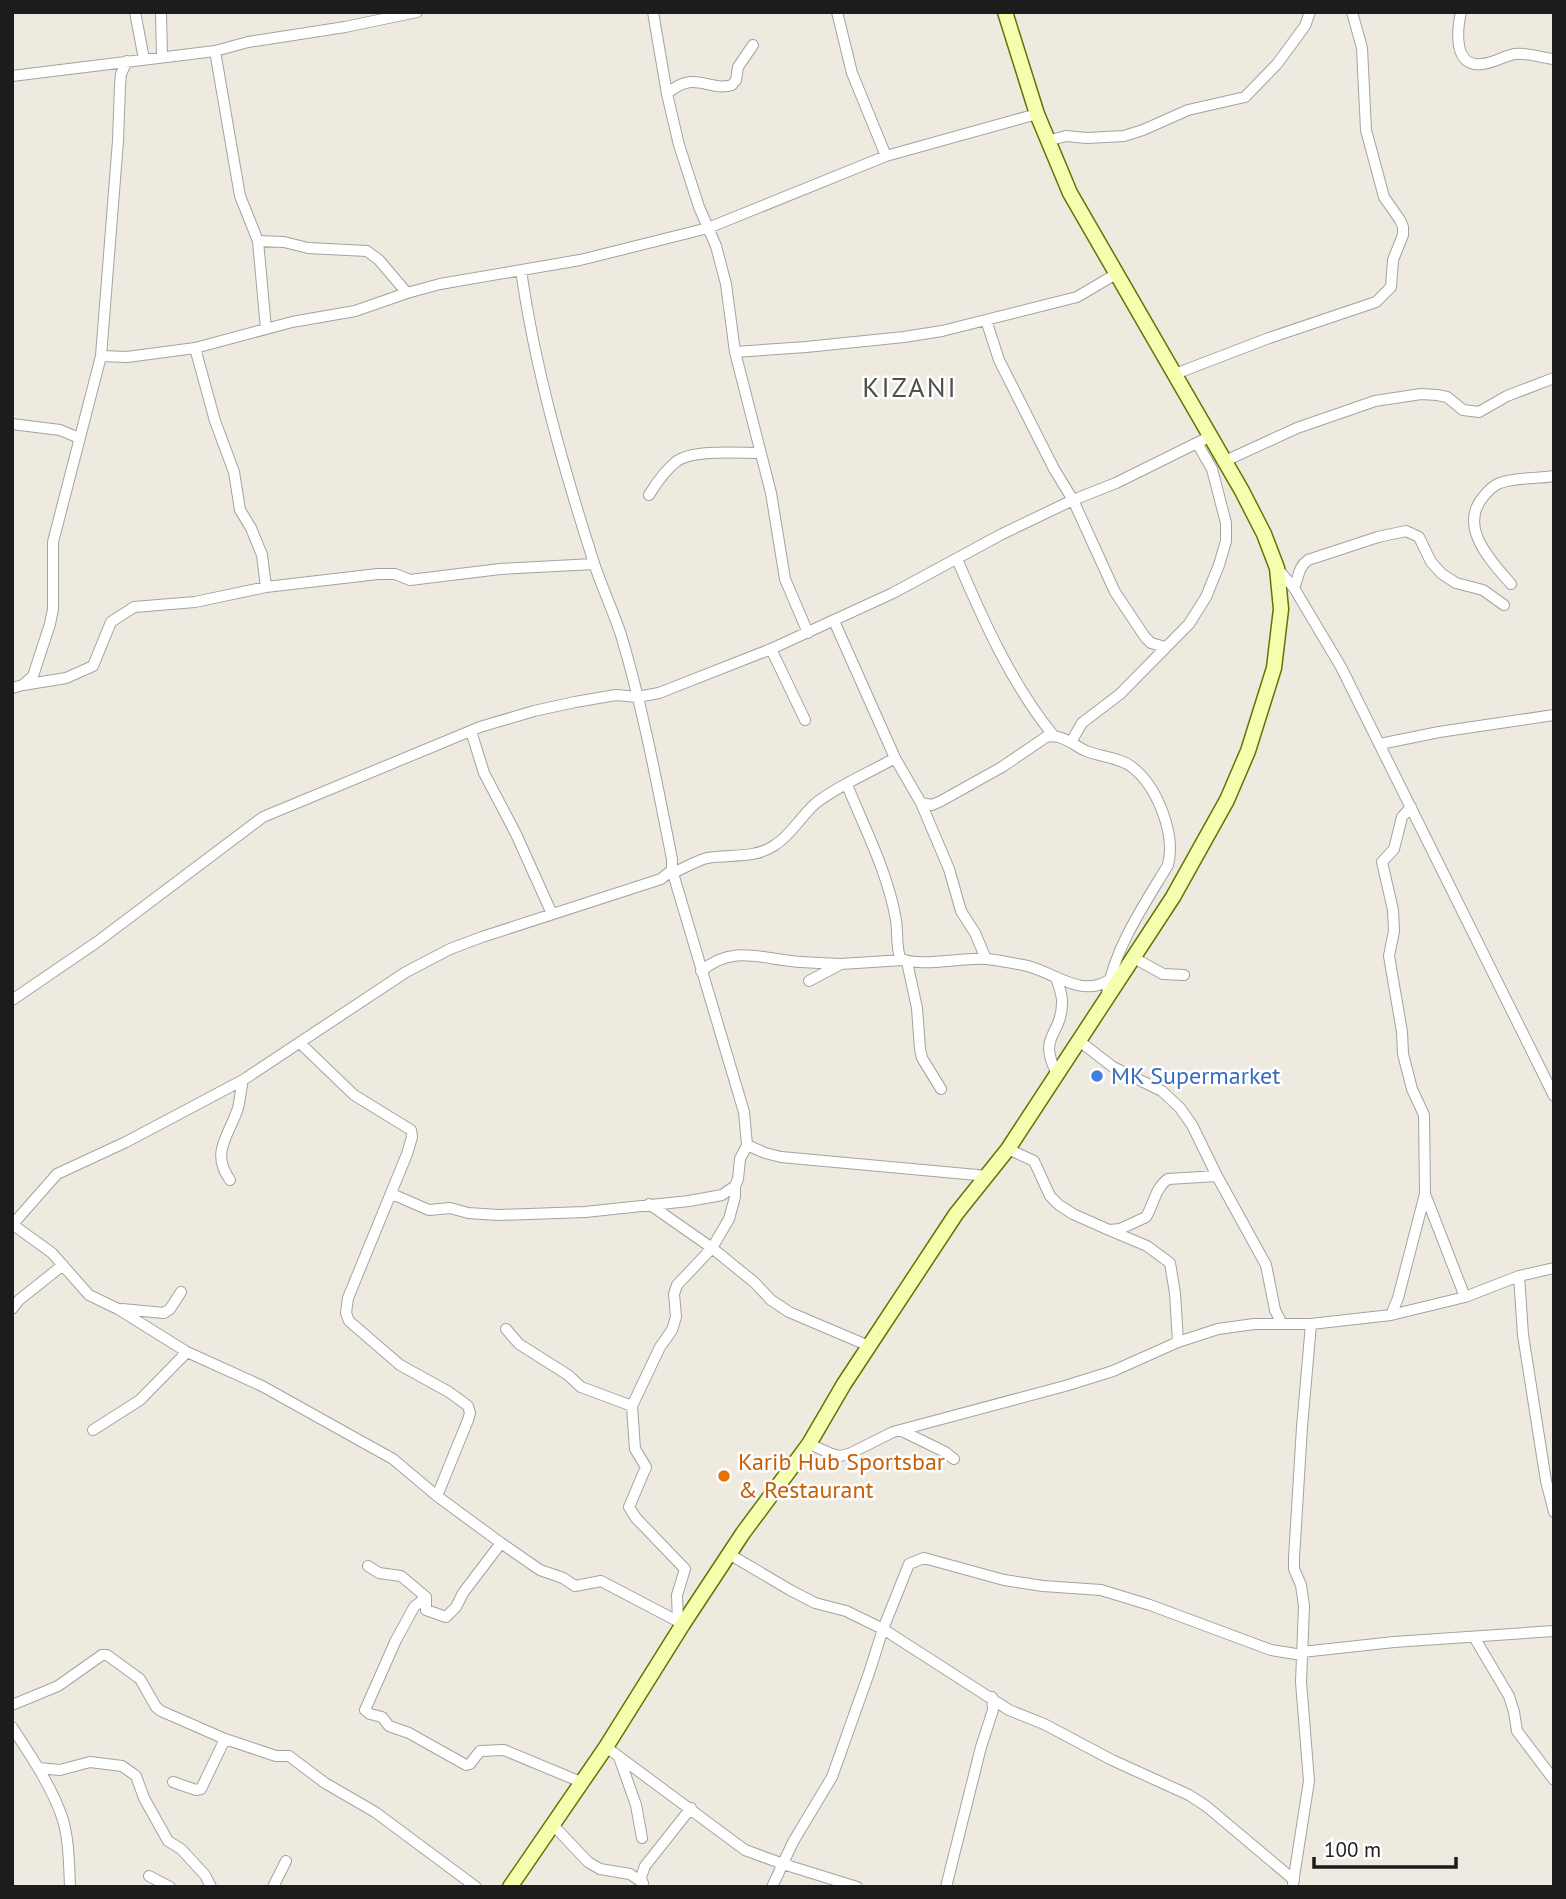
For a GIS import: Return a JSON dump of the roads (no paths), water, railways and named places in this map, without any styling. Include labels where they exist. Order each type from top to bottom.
[{"type":"main road","points":[[510,1887],[606,1747],[680,1623],[809,1444],[844,1384],[956,1214],[1008,1149],[1134,958],[1220,812],[1248,751],[1274,668],[1281,609],[1277,568],[1264,534],[1211,436],[1070,193],[1037,114],[1005,12]]},
{"type":"street","points":[[135,12],[144,59]]},
{"type":"street","points":[[161,12],[162,57]]},
{"type":"street","points":[[12,76],[215,51],[248,42],[417,12]]},
{"type":"street","points":[[653,12],[679,145],[699,208],[716,246],[726,284],[735,352],[771,493],[785,579],[808,633]]},
{"type":"street","points":[[837,12],[852,73],[887,156]]},
{"type":"street","points":[[1047,141],[1066,136],[1124,136],[1188,110],[1245,97],[1278,64],[1305,26],[1310,12]]},
{"type":"street","points":[[1175,374],[1269,338],[1376,302],[1391,287],[1393,260],[1403,235],[1403,227],[1401,219],[1384,197],[1366,130],[1362,48],[1352,12]]},
{"type":"street","points":[[1461,12],[1457,36],[1459,49],[1465,60],[1484,64],[1516,54],[1554,59]]},
{"type":"street","points":[[667,94],[676,86],[699,81],[727,87],[732,85],[736,80],[738,67],[754,45]]},
{"type":"street","points":[[215,51],[240,196],[258,241],[266,328]]},
{"type":"street","points":[[23,685],[33,676],[50,624],[53,609],[53,542],[101,356],[120,85],[121,74],[127,61]]},
{"type":"street","points":[[101,356],[127,357],[195,348],[266,328],[355,311],[440,284],[580,260],[708,228],[887,156],[1037,114]]},
{"type":"street","points":[[258,241],[284,242],[308,248],[368,251],[407,293]]},
{"type":"street","points":[[521,270],[529,325],[571,492],[594,564],[615,616],[637,697],[672,859],[672,872],[744,1112],[747,1145],[740,1159],[735,1186],[736,1197],[729,1219],[712,1248],[677,1285],[674,1294],[676,1317],[672,1330],[660,1347],[632,1406],[635,1448],[646,1467],[629,1507],[636,1518],[685,1569],[677,1595],[680,1623]]},
{"type":"street","points":[[735,352],[904,337],[1077,297],[1116,274]]},
{"type":"street","points":[[986,320],[999,360],[1073,500],[1115,593],[1145,637],[1151,643],[1165,646]]},
{"type":"street","points":[[195,348],[215,421],[234,472],[240,510],[262,555],[266,587]]},
{"type":"street","points":[[1224,461],[1297,428],[1376,401],[1421,394],[1437,395],[1447,397],[1462,410],[1479,412],[1507,396],[1554,378]]},
{"type":"street","points":[[12,424],[60,430],[79,438]]},
{"type":"street","points":[[12,1000],[97,942],[263,817],[471,731],[534,711],[575,702],[615,695],[637,697],[659,693],[771,649],[893,593],[1073,500],[1116,483],[1211,436]]},
{"type":"street","points":[[1071,742],[1082,723],[1120,694],[1189,624],[1206,597],[1226,541],[1226,523],[1212,469],[1197,443]]},
{"type":"street","points":[[649,495],[664,472],[680,458],[760,453]]},
{"type":"street","points":[[1511,584],[1493,564],[1478,538],[1472,518],[1475,508],[1492,488],[1501,482],[1554,476]]},
{"type":"street","points":[[1294,588],[1302,564],[1308,560],[1378,537],[1406,531],[1419,537],[1431,562],[1442,574],[1456,583],[1483,590],[1504,605]]},
{"type":"street","points":[[957,559],[994,641],[1054,735],[1084,750],[1122,761],[1133,768],[1163,811],[1172,851],[1168,864],[1119,952],[1106,999]]},
{"type":"street","points":[[12,688],[66,678],[93,666],[111,622],[134,607],[195,602],[266,587],[378,574],[395,574],[410,580],[500,569],[594,564]]},
{"type":"street","points":[[1277,568],[1294,588],[1340,667],[1554,1096]]},
{"type":"street","points":[[834,621],[895,758],[927,804],[927,817],[949,869],[961,911],[975,933],[986,959]]},
{"type":"street","points":[[771,649],[805,720]]},
{"type":"street","points":[[1380,744],[1439,732],[1554,715]]},
{"type":"street","points":[[471,731],[484,774],[516,834],[552,914]]},
{"type":"street","points":[[927,804],[1002,767],[1046,737],[1054,735]]},
{"type":"street","points":[[680,1623],[601,1581],[575,1586],[563,1578],[540,1570],[437,1496],[393,1459],[262,1386],[187,1352],[118,1309],[89,1295],[52,1253],[13,1224],[57,1174],[126,1142],[243,1080],[406,972],[450,949],[661,879],[703,859],[724,855],[744,856],[768,849],[776,845],[815,804],[833,791],[895,758]]},
{"type":"street","points":[[847,785],[873,844],[896,920],[897,946],[900,958],[905,961],[917,1007],[922,1058],[941,1089]]},
{"type":"street","points":[[1391,1314],[1398,1298],[1425,1194],[1424,1115],[1412,1089],[1403,1054],[1390,956],[1394,910],[1382,869],[1384,859],[1396,843],[1401,817],[1411,807]]},
{"type":"street","points":[[701,971],[714,960],[749,955],[841,964],[986,959],[1033,967],[1084,988],[1100,986],[1109,981]]},
{"type":"street","points":[[1134,958],[1163,974],[1184,975]]},
{"type":"street","points":[[809,981],[841,964]]},
{"type":"street","points":[[1056,977],[1062,1006],[1048,1047],[1048,1057],[1057,1074]]},
{"type":"street","points":[[1079,1041],[1113,1067],[1162,1091],[1180,1108],[1207,1152],[1217,1176],[1266,1265],[1275,1310],[1282,1324]]},
{"type":"street","points":[[300,1043],[354,1095],[411,1130],[412,1137],[407,1154],[348,1298],[346,1313],[349,1321],[400,1366],[449,1392],[468,1406],[468,1420],[437,1496]]},
{"type":"street","points":[[230,1180],[222,1168],[220,1156],[238,1107],[243,1080]]},
{"type":"street","points":[[747,1145],[781,1157],[988,1176]]},
{"type":"street","points":[[1008,1149],[1034,1161],[1050,1196],[1059,1205],[1147,1246],[1170,1263],[1178,1342]]},
{"type":"street","points":[[1109,1230],[1120,1229],[1146,1217],[1156,1193],[1168,1179],[1217,1176]]},
{"type":"street","points":[[392,1194],[429,1210],[450,1208],[468,1213],[499,1215],[584,1212],[689,1201],[722,1195],[735,1186]]},
{"type":"street","points":[[1425,1194],[1465,1297]]},
{"type":"street","points":[[649,1204],[712,1248],[754,1282],[771,1300],[789,1312],[869,1346]]},
{"type":"street","points":[[12,1309],[19,1300],[63,1265]]},
{"type":"street","points":[[809,1444],[840,1456],[901,1430],[1113,1371],[1178,1342],[1218,1329],[1254,1324],[1311,1324],[1391,1314],[1465,1297],[1519,1276],[1554,1268]]},
{"type":"street","points":[[1519,1276],[1523,1335],[1546,1481],[1554,1512]]},
{"type":"street","points":[[118,1309],[164,1313],[170,1309],[181,1292]]},
{"type":"street","points":[[1293,1884],[1309,1781],[1301,1682],[1303,1595],[1294,1569],[1294,1558],[1311,1324]]},
{"type":"street","points":[[506,1329],[519,1343],[568,1375],[581,1387],[632,1406]]},
{"type":"street","points":[[93,1430],[140,1400],[187,1352]]},
{"type":"street","points":[[901,1430],[954,1459]]},
{"type":"street","points":[[368,1566],[379,1573],[401,1576],[426,1597],[426,1610],[446,1617],[501,1543]]},
{"type":"street","points":[[729,1554],[767,1578],[807,1598],[846,1611],[883,1629],[1009,1710],[1044,1724],[1112,1760],[1189,1795],[1206,1806],[1293,1884]]},
{"type":"street","points":[[772,1887],[793,1842],[832,1777],[883,1629],[909,1564],[924,1558],[1004,1580],[1101,1590],[1150,1605],[1271,1650],[1302,1653],[1394,1642],[1554,1631]]},
{"type":"street","points":[[426,1597],[414,1607],[396,1640],[365,1710],[382,1717],[389,1726],[409,1732],[466,1765],[470,1764],[480,1751],[504,1749],[581,1782]]},
{"type":"street","points":[[1474,1637],[1509,1696],[1517,1731],[1554,1780]]},
{"type":"street","points":[[12,1706],[58,1686],[102,1655],[107,1655],[140,1679],[161,1711],[225,1739],[276,1756],[289,1756],[325,1783],[375,1812],[476,1887]]},
{"type":"street","points":[[946,1887],[981,1747],[993,1710],[992,1697]]},
{"type":"street","points":[[12,1727],[38,1768],[62,1817],[70,1887]]},
{"type":"street","points":[[173,1782],[196,1790],[201,1789],[225,1739]]},
{"type":"street","points":[[606,1747],[745,1850],[857,1887]]},
{"type":"street","points":[[619,1756],[636,1805],[642,1838]]},
{"type":"street","points":[[38,1768],[60,1770],[90,1762],[122,1766],[136,1776],[144,1798],[168,1840],[181,1849],[205,1875],[211,1887]]},
{"type":"street","points":[[643,1885],[641,1877],[645,1867],[691,1808]]},
{"type":"street","points":[[554,1826],[588,1862],[600,1868],[631,1874],[643,1885]]},
{"type":"street","points":[[273,1887],[286,1861]]},
{"type":"street","points":[[149,1876],[170,1887]]},
{"type":"place","name":"MK Supermarket","points":[[1097,1076]]},
{"type":"place","name":"Karib Hub Sportsbar & Restaurant","points":[[724,1476]]},
{"type":"district","name":"KIZANI","points":[[910,387]]}]
